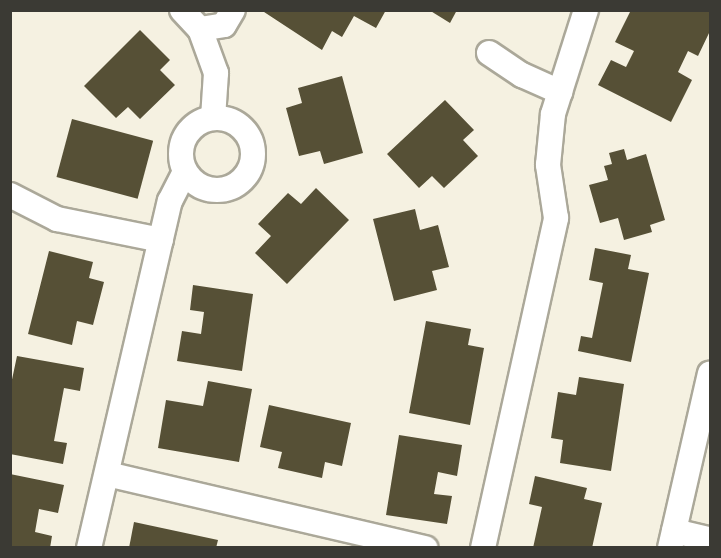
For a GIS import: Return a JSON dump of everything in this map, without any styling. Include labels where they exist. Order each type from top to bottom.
[{"type":"street","points":[[182,10],[200,29],[216,73],[213,118]]},
{"type":"street","points":[[200,29],[224,25],[233,10]]},
{"type":"street","points":[[483,548],[556,218],[549,165],[553,114],[586,10]]},
{"type":"street","points":[[489,53],[522,75],[560,92]]},
{"type":"street","points":[[213,118],[236,124],[245,132],[253,154],[251,166],[236,185],[214,191],[202,188],[185,172],[181,160],[185,137],[202,121],[213,118]]},
{"type":"street","points":[[89,548],[170,201],[185,172]]},
{"type":"street","points":[[10,195],[57,219],[161,240]]},
{"type":"street","points":[[709,387],[672,539],[711,539]]},
{"type":"street","points":[[108,474],[426,548]]},
{"type":"building","points":[[261,10],[386,10],[376,28],[354,16],[342,37],[332,31],[322,50]]},
{"type":"building","points":[[429,10],[457,10],[450,23]]},
{"type":"building","points":[[631,10],[710,10],[710,31],[698,56],[688,51],[678,72],[692,80],[671,122],[598,85],[611,60],[626,67],[634,51],[615,42]]},
{"type":"building","points":[[140,30],[170,60],[160,70],[175,85],[140,119],[128,107],[116,118],[84,86]]},
{"type":"building","points":[[342,76],[363,153],[324,164],[320,151],[299,156],[286,108],[302,103],[298,88]]},
{"type":"building","points":[[445,100],[474,130],[463,140],[478,156],[444,188],[432,176],[419,188],[387,154]]},
{"type":"building","points":[[72,119],[153,141],[138,199],[56,177]]},
{"type":"building","points":[[624,149],[627,160],[646,154],[665,220],[650,225],[652,232],[624,240],[618,218],[600,223],[589,185],[608,180],[604,166],[612,164],[609,153]]},
{"type":"building","points":[[316,188],[349,220],[287,284],[255,253],[271,236],[258,224],[288,193],[301,204]]},
{"type":"building","points":[[415,209],[420,230],[438,225],[449,267],[432,271],[437,290],[394,301],[373,219]]},
{"type":"building","points":[[595,248],[631,255],[628,269],[649,273],[631,362],[578,351],[581,336],[592,338],[603,283],[589,280]]},
{"type":"building","points":[[49,251],[93,262],[89,278],[104,282],[93,325],[77,321],[72,345],[28,334]]},
{"type":"building","points":[[193,285],[253,294],[242,371],[177,361],[182,331],[201,334],[204,312],[190,310]]},
{"type":"building","points":[[426,321],[471,329],[468,345],[484,348],[470,425],[409,413]]},
{"type":"building","points":[[17,356],[84,368],[80,391],[64,388],[54,441],[67,443],[63,464],[10,454],[10,389]]},
{"type":"building","points":[[579,377],[624,384],[611,471],[560,463],[563,440],[551,438],[558,392],[576,395]]},
{"type":"building","points":[[208,381],[252,389],[239,462],[158,448],[166,400],[203,406]]},
{"type":"building","points":[[269,405],[351,423],[342,466],[325,462],[322,478],[278,468],[282,452],[260,447]]},
{"type":"building","points":[[399,435],[462,445],[457,476],[438,472],[434,494],[452,496],[447,524],[386,515]]},
{"type":"building","points":[[10,474],[64,485],[58,513],[39,509],[35,532],[52,536],[50,548],[10,548]]},
{"type":"building","points":[[535,476],[587,488],[584,499],[602,503],[592,548],[533,548],[542,507],[529,504]]},
{"type":"building","points":[[134,522],[218,540],[216,548],[129,548]]}]
